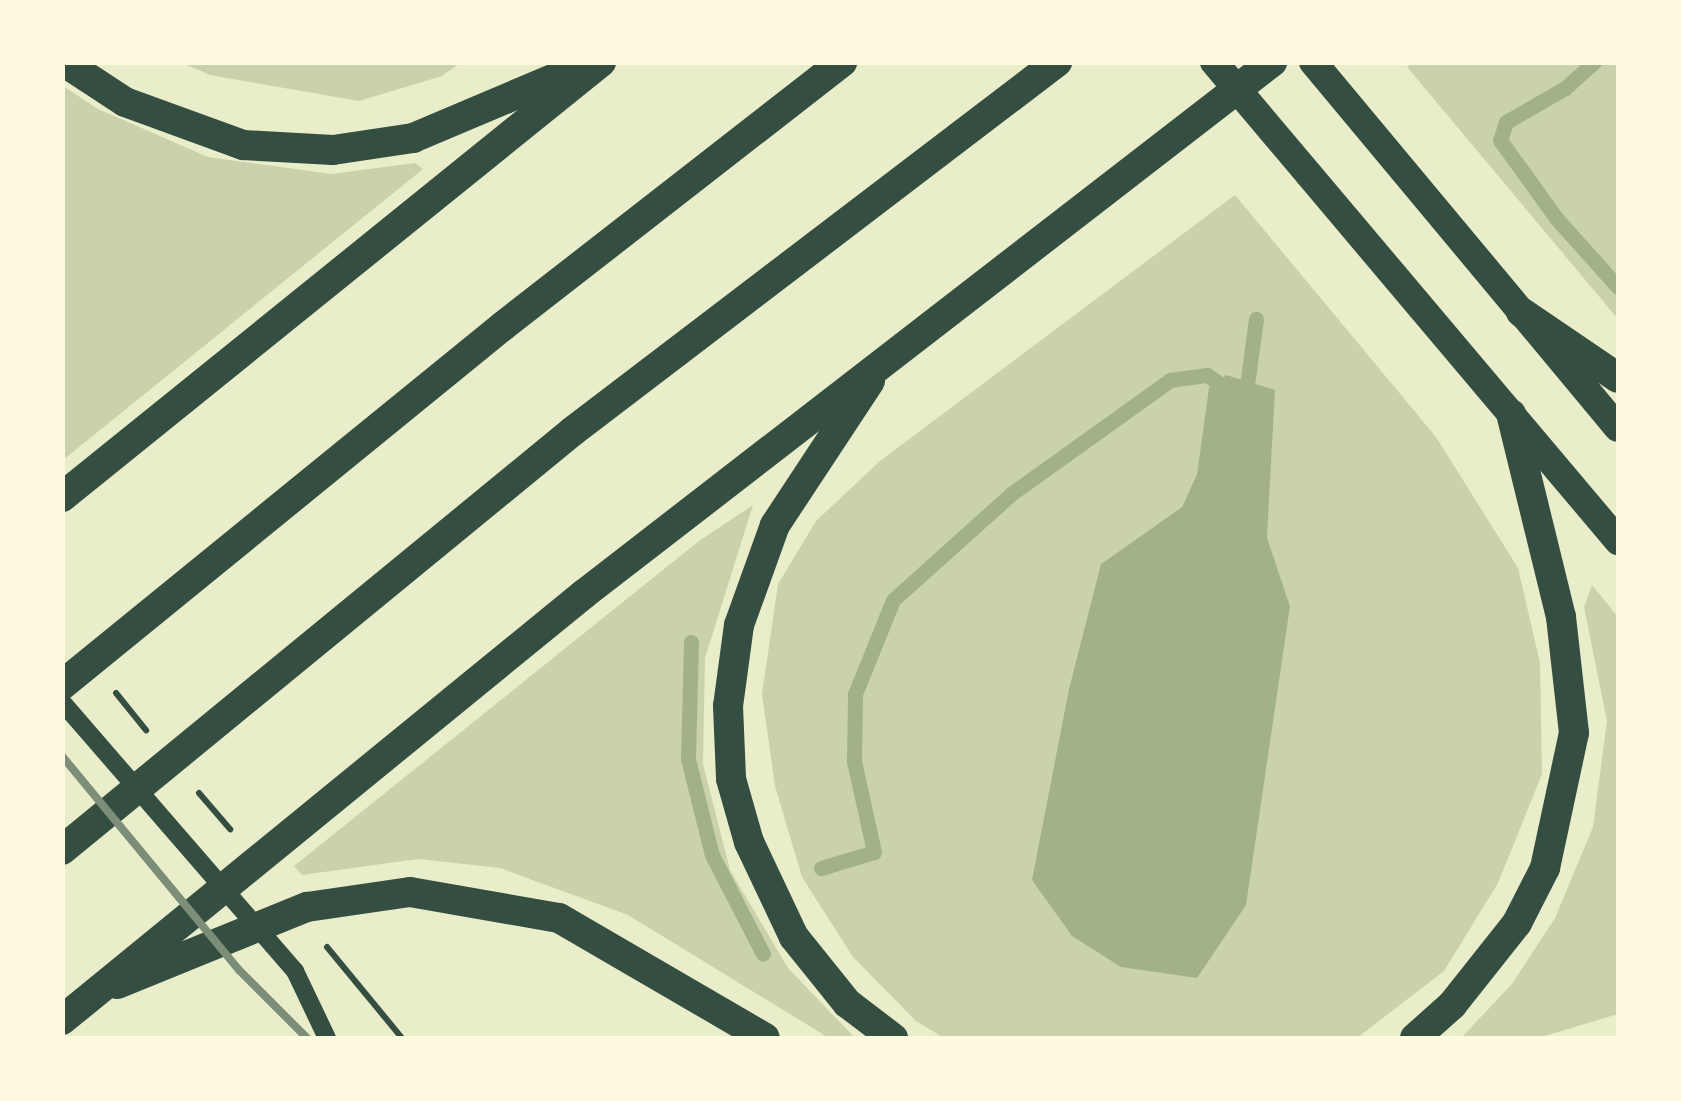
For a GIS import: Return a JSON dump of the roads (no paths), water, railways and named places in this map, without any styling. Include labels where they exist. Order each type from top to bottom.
[{"type":"highway","points":[[64,62],[125,102],[242,144],[333,150],[413,138],[593,62]]},
{"type":"highway","points":[[62,496],[602,62]]},
{"type":"highway","points":[[62,685],[502,326],[842,62]]},
{"type":"highway","points":[[62,850],[572,430],[1057,62]]},
{"type":"highway","points":[[1214,62],[1618,540]]},
{"type":"highway","points":[[62,1020],[262,852],[888,356],[1272,62]]},
{"type":"highway","points":[[1313,62],[1618,428]]},
{"type":"highway","points":[[1521,312],[1618,378]]},
{"type":"highway","points":[[888,356],[776,525],[738,624],[728,706],[731,779],[748,842],[794,937],[847,1003],[893,1038]]},
{"type":"highway","points":[[1415,1038],[1482,970],[1516,923],[1544,868],[1572,751],[1561,617],[1511,414]]},
{"type":"highway","points":[[92,995],[307,907],[410,892],[560,918],[765,1038]]},
{"type":"street","points":[[62,702],[295,971],[327,1038]]},
{"type":"waterway","points":[[1594,62],[1565,88],[1506,122],[1500,140],[1556,218],[1618,287]]},
{"type":"waterway","points":[[1245,400],[1256,319]]},
{"type":"waterway","points":[[821,868],[874,852],[854,761],[855,694],[893,600],[1011,494],[1170,380],[1207,375],[1233,393]]},
{"type":"waterway","points":[[691,642],[688,759],[712,855],[763,954]]},
{"type":"railway","points":[[62,756],[239,970],[307,1038]]}]
